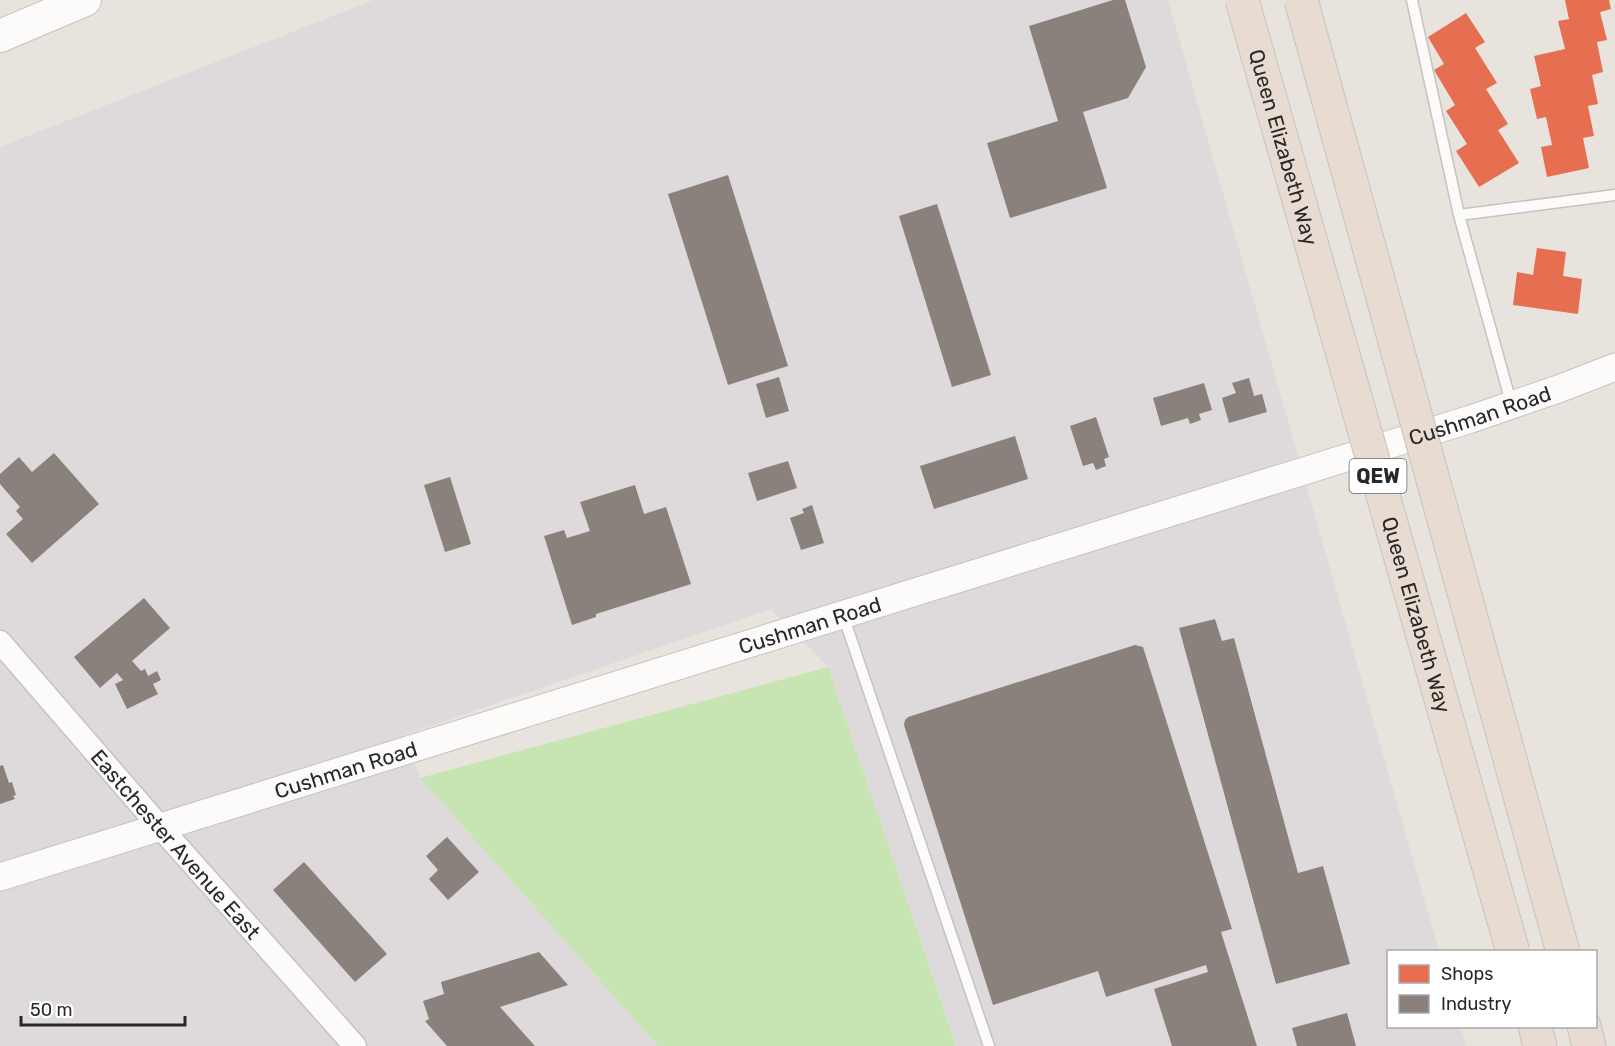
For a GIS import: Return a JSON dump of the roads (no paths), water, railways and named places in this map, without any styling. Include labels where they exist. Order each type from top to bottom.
[{"type":"highway","name":"Queen Elizabeth Way","points":[[1242,0],[1513,950]]},
{"type":"highway","name":"QEW","points":[[1301,0],[1563,950]]},
{"type":"highway","points":[[1536,1028],[1540,1046]]},
{"type":"highway","points":[[1584,1028],[1589,1046]]},
{"type":"main road","points":[[0,36],[85,0]]},
{"type":"street","name":"Cushman Road","points":[[0,877],[1512,406],[1615,367]]},
{"type":"street","name":"Eastchester Avenue East","points":[[0,642],[160,827],[355,1046]]},
{"type":"lane","points":[[1412,0],[1459,215],[1512,406]]},
{"type":"lane","points":[[1459,215],[1615,195]]},
{"type":"lane","points":[[843,615],[989,1046]]}]
